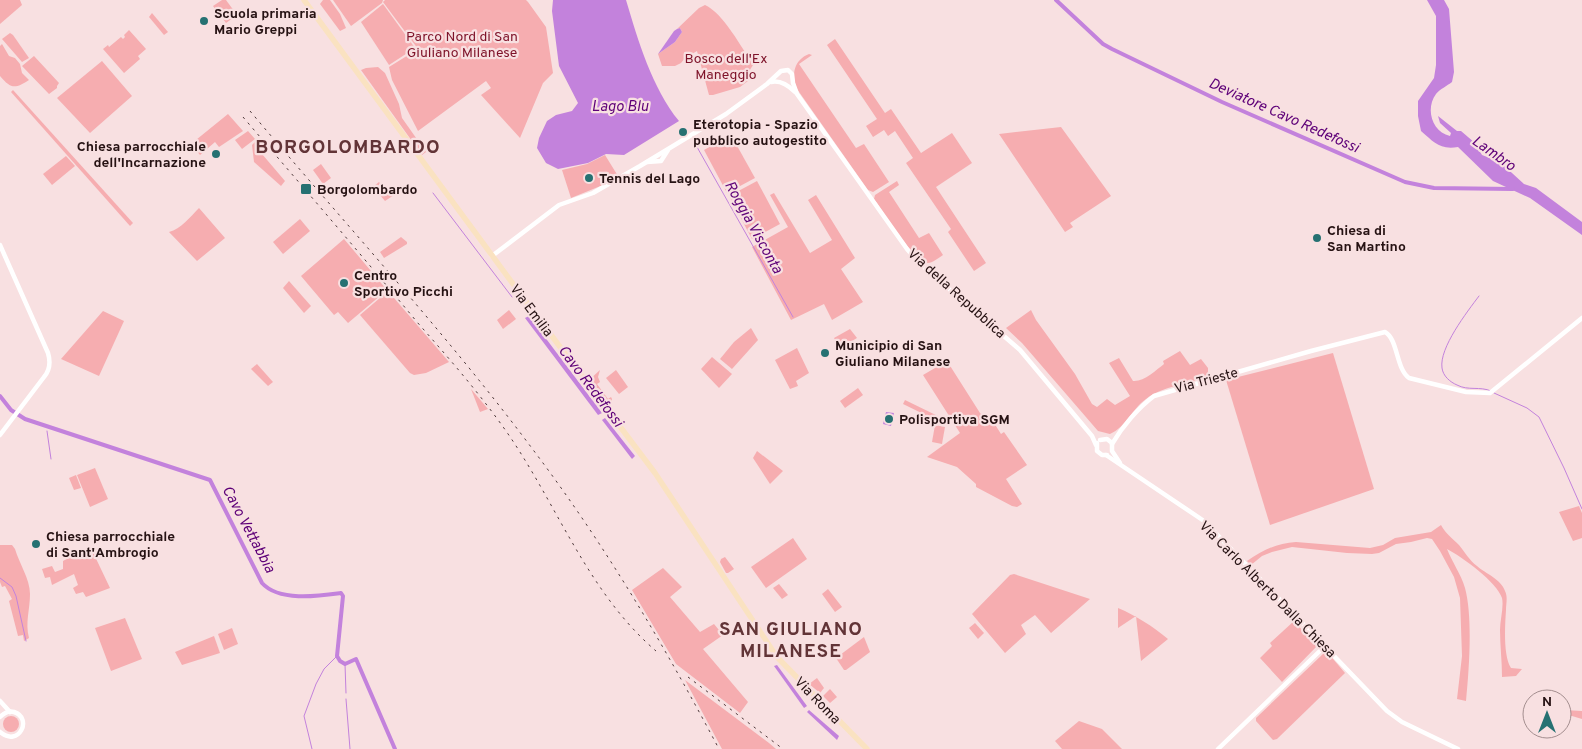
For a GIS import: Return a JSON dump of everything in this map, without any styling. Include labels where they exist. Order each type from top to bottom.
[{"type":"main road","name":"Via Emilia","points":[[304,0],[492,256],[656,473],[772,649]]},
{"type":"main road","name":"Via Roma","points":[[772,649],[795,677],[866,749]]},
{"type":"street","points":[[492,256],[562,203],[592,193],[726,114],[768,83],[778,76],[781,71],[788,70],[792,73],[792,80],[786,85],[779,82],[768,83]]},
{"type":"street","points":[[778,76],[779,82]]},
{"type":"street","name":"Via della Repubblica","points":[[792,80],[797,94]]},
{"type":"street","name":"Via della Repubblica","points":[[786,85],[797,94],[919,264],[1020,350],[1092,436],[1096,445]]},
{"type":"street","points":[[646,162],[661,161],[669,148]]},
{"type":"street","points":[[657,154],[662,154],[663,158]]},
{"type":"street","points":[[657,154],[656,158],[658,161]]},
{"type":"street","points":[[0,245],[49,357],[48,373],[0,435]]},
{"type":"street","name":"Via Trieste","points":[[1112,444],[1145,402],[1154,396],[1385,332],[1390,336],[1404,373],[1409,378],[1466,392],[1492,392],[1582,318]]},
{"type":"street","name":"Via della Repubblica","points":[[1092,436],[1100,440]]},
{"type":"street","name":"Via Trieste","points":[[1108,440],[1117,436]]},
{"type":"street","points":[[1100,440],[1108,440],[1112,444],[1112,450],[1106,455],[1102,455],[1097,451],[1096,445],[1100,440]]},
{"type":"street","name":"Via Carlo Alberto Dalla Chiesa","points":[[1112,450],[1115,457],[1126,470]]},
{"type":"street","name":"Via Carlo Alberto Dalla Chiesa","points":[[1106,455],[1204,521],[1377,701],[1399,720],[1458,749]]},
{"type":"street","points":[[1218,749],[1325,646]]},
{"type":"street","points":[[0,702],[10,712]]},
{"type":"street","points":[[0,702],[1,716],[10,712],[16,713],[21,717],[23,724],[18,735],[13,737],[0,732]]},
{"type":"green space","points":[[0,0],[20,0],[22,5],[0,24]]},
{"type":"green space","points":[[222,0],[226,0],[237,15],[226,23],[213,6]]},
{"type":"green space","points":[[323,0],[330,0],[340,14],[346,28],[340,31],[320,4]]},
{"type":"green space","points":[[333,0],[383,0],[382,3],[351,26]]},
{"type":"green space","name":"Parco Nord di San Giuliano Milanese","points":[[385,0],[526,0],[528,2],[546,27],[553,73],[543,83],[520,138],[481,95],[491,88],[486,81],[418,131],[392,80],[389,67],[418,49],[383,2]]},
{"type":"green space","points":[[383,4],[415,48],[389,65],[361,22]]},
{"type":"green space","name":"Bosco dell'Ex Maneggio","points":[[705,5],[719,15],[753,65],[748,73],[748,81],[740,87],[713,95],[709,95],[697,51],[675,66],[662,66],[658,54],[675,42],[682,32],[680,28],[677,29],[699,8]]},
{"type":"green space","points":[[152,13],[168,32],[164,35],[149,17]]},
{"type":"green space","points":[[129,30],[146,49],[138,56],[140,59],[124,73],[103,49],[108,45],[109,47],[121,37],[123,39]]},
{"type":"green space","points":[[10,33],[29,58],[22,62],[2,39]]},
{"type":"green space","points":[[835,39],[885,113],[891,109],[921,153],[952,133],[972,163],[936,187],[986,263],[974,271],[948,232],[951,229],[906,163],[913,158],[895,131],[888,136],[884,130],[873,137],[866,126],[877,119],[827,45]]},
{"type":"green space","points":[[2,44],[9,56],[15,58],[20,64],[22,73],[29,80],[20,85],[13,86],[0,76],[0,46]]},
{"type":"green space","points":[[809,54],[812,55],[799,64],[856,148],[864,144],[889,182],[873,192],[868,190],[797,89],[794,78],[795,68],[800,60]]},
{"type":"green space","points":[[34,56],[59,83],[57,88],[49,94],[22,66]]},
{"type":"green space","points":[[102,61],[132,96],[90,133],[57,98]]},
{"type":"green space","points":[[378,67],[385,73],[399,104],[402,118],[426,152],[422,155],[361,70]]},
{"type":"green space","points":[[13,90],[133,223],[130,226],[11,92]]},
{"type":"green space","points":[[228,114],[243,131],[219,147],[215,142],[200,155],[191,144]]},
{"type":"green space","points":[[1061,127],[1111,196],[1070,223],[1073,227],[1065,232],[999,134]]},
{"type":"green space","points":[[248,131],[255,139],[242,149],[235,140]]},
{"type":"green space","points":[[731,135],[755,178],[727,193],[704,150]]},
{"type":"green space","points":[[257,140],[266,150],[262,154],[285,181],[281,186],[254,162],[252,145]]},
{"type":"green space","name":"Tennis del Lago","points":[[605,155],[618,176],[603,185],[571,198],[562,170],[587,164]]},
{"type":"green space","points":[[66,156],[75,166],[52,185],[43,174]]},
{"type":"green space","points":[[321,164],[331,178],[323,184],[313,170]]},
{"type":"green space","points":[[757,181],[780,224],[752,239],[729,196]]},
{"type":"green space","points":[[897,181],[899,185],[889,192],[919,238],[929,233],[943,255],[933,262],[926,263],[914,254],[874,199],[875,195]]},
{"type":"green space","points":[[379,182],[383,187],[388,187],[394,195],[385,201],[373,187]]},
{"type":"green space","points":[[774,193],[810,253],[832,240],[808,200],[816,195],[855,258],[841,269],[863,302],[832,320],[824,304],[791,320],[752,247],[788,227],[770,195]]},
{"type":"green space","points":[[199,208],[225,238],[197,261],[169,232],[189,219]]},
{"type":"green space","points":[[300,219],[310,231],[283,254],[273,242]]},
{"type":"green space","points":[[401,237],[407,244],[384,258],[380,252]]},
{"type":"green space","name":"Centro Sportivo Picchi","points":[[344,239],[387,290],[348,323],[338,312],[334,315],[301,276]]},
{"type":"green space","points":[[289,281],[311,306],[304,313],[283,288]]},
{"type":"green space","points":[[388,291],[449,362],[426,373],[414,375],[410,373],[360,315]]},
{"type":"green space","points":[[509,310],[516,319],[503,329],[497,320]]},
{"type":"green space","points":[[1031,310],[1036,320],[1075,374],[1092,404],[1097,407],[1107,399],[1115,405],[1130,396],[1109,363],[1119,358],[1133,381],[1137,381],[1150,375],[1164,364],[1163,361],[1180,351],[1190,365],[1201,359],[1208,368],[1208,377],[1159,391],[1141,403],[1116,431],[1110,434],[1098,431],[1022,343],[1006,328]]},
{"type":"green space","points":[[103,311],[124,321],[99,376],[61,359]]},
{"type":"green space","points":[[751,328],[758,340],[732,369],[720,359],[734,342]]},
{"type":"green space","points":[[850,329],[857,338],[840,348],[834,338]]},
{"type":"green space","points":[[797,348],[809,373],[796,381],[798,386],[790,389],[775,360]]},
{"type":"green space","points":[[1333,353],[1374,489],[1270,525],[1226,380]]},
{"type":"green space","points":[[712,357],[732,374],[719,388],[701,369]]},
{"type":"green space","points":[[947,361],[980,413],[985,418],[989,415],[1001,434],[1004,432],[1027,465],[1006,479],[1022,504],[1017,507],[976,487],[976,484],[957,467],[927,457],[960,433],[923,375]]},
{"type":"green space","points":[[257,364],[273,382],[268,386],[251,369]]},
{"type":"green space","points":[[600,370],[598,377],[600,382],[597,384],[608,399],[611,397],[611,404],[607,403],[589,380]]},
{"type":"green space","points":[[616,370],[628,387],[619,394],[606,378]]},
{"type":"green space","points":[[858,388],[863,395],[845,408],[840,401]]},
{"type":"green space","points":[[471,389],[488,409],[480,412]]},
{"type":"green space","points":[[905,400],[948,421],[946,425],[903,404]]},
{"type":"green space","points":[[935,425],[945,427],[942,444],[932,442]]},
{"type":"green space","points":[[757,451],[783,471],[770,484],[753,458]]},
{"type":"green space","points":[[95,468],[108,499],[90,507],[77,475]]},
{"type":"green space","points":[[76,475],[81,488],[74,490],[69,478]]},
{"type":"green space","points":[[1579,506],[1582,513],[1582,538],[1573,541],[1559,512]]},
{"type":"green space","points":[[1441,525],[1472,561],[1497,580],[1503,587],[1507,598],[1505,632],[1508,663],[1511,668],[1522,669],[1516,676],[1502,677],[1500,630],[1502,598],[1499,592],[1478,570],[1447,549],[1465,588],[1469,614],[1470,644],[1466,701],[1457,699],[1462,656],[1460,598],[1454,577],[1432,539],[1427,538],[1396,544],[1379,553],[1372,554],[1292,547],[1262,556],[1251,565],[1247,561],[1265,550],[1283,544],[1296,542],[1370,548],[1383,545],[1395,538],[1431,532]]},
{"type":"green space","points":[[793,538],[807,559],[766,588],[751,567]]},
{"type":"green space","points":[[0,545],[12,545],[15,549],[30,588],[29,638],[24,641],[23,635],[18,636],[9,601],[12,599],[5,586],[2,587],[0,582]]},
{"type":"green space","points":[[90,546],[110,588],[86,597],[83,592],[76,594],[73,588],[78,585],[74,574],[52,585],[50,577],[45,578],[42,569],[52,566],[55,572],[63,569],[63,561]]},
{"type":"green space","points":[[725,557],[734,569],[728,573],[726,573],[720,562]]},
{"type":"green space","points":[[663,568],[682,587],[670,597],[700,632],[714,624],[723,635],[703,649],[748,702],[740,713],[676,664],[632,590]]},
{"type":"green space","points":[[1014,574],[1090,599],[1051,633],[1035,615],[1021,625],[1026,634],[1005,653],[972,614],[1010,575]]},
{"type":"green space","points":[[779,584],[788,595],[782,599],[773,588]]},
{"type":"green space","points":[[828,589],[842,607],[835,612],[822,594]]},
{"type":"green space","points":[[1118,608],[1135,616],[1118,628]]},
{"type":"green space","points":[[1136,617],[1168,639],[1141,661]]},
{"type":"green space","points":[[125,618],[142,659],[111,671],[95,628]]},
{"type":"green space","points":[[1294,621],[1317,646],[1282,682],[1260,658],[1272,646],[1270,643]]},
{"type":"green space","points":[[975,623],[984,633],[978,639],[969,628]]},
{"type":"green space","points":[[232,628],[238,644],[224,650],[218,634]]},
{"type":"green space","points":[[214,636],[220,653],[182,665],[175,652]]},
{"type":"green space","points":[[864,637],[870,652],[844,670],[836,658]]},
{"type":"green space","points":[[1324,653],[1328,653],[1345,673],[1277,739],[1273,740],[1256,721],[1256,718]]},
{"type":"green space","points":[[817,678],[824,688],[820,693],[809,684]]},
{"type":"green space","points":[[685,680],[769,743],[776,749],[722,749]]},
{"type":"green space","points":[[830,689],[837,697],[830,703],[823,696]]},
{"type":"green space","points":[[1572,710],[1582,711],[1582,719],[1572,716]]},
{"type":"green space","points":[[11,716],[17,718],[19,724],[17,730],[11,732],[5,730],[3,724],[5,718]]},
{"type":"green space","points":[[1079,721],[1102,729],[1122,749],[1062,749],[1055,741]]},
{"type":"water","name":"Lago Blu","points":[[553,0],[626,0],[641,47],[654,79],[669,108],[679,121],[624,155],[606,154],[588,163],[558,169],[546,163],[537,148],[539,138],[547,121],[556,115],[572,111],[578,103],[559,66],[552,11]]},
{"type":"water","points":[[1427,0],[1444,0],[1449,9],[1454,72],[1452,82],[1438,92],[1433,100],[1431,113],[1435,125],[1444,134],[1450,136],[1451,133],[1440,123],[1438,116],[1457,131],[1461,131],[1475,143],[1482,155],[1500,162],[1524,184],[1536,188],[1582,222],[1582,235],[1530,198],[1493,181],[1458,147],[1441,146],[1433,142],[1421,131],[1418,101],[1434,78],[1436,65],[1436,16]]},
{"type":"water","points":[[680,28],[682,32],[675,42],[658,54],[674,31]]},
{"type":"water","points":[[529,316],[602,413],[598,415],[525,318]]},
{"type":"water","name":"Polisportiva SGM","points":[[886,412],[894,413],[891,426],[883,424]]},
{"type":"water","points":[[605,418],[635,456],[632,459],[602,420]]},
{"type":"water","points":[[777,665],[807,706],[804,708],[774,666]]},
{"type":"water","points":[[809,710],[839,736],[837,740],[807,712]]},
{"type":"waterway","name":"Deviatore Cavo Redefossi","points":[[1056,0],[1103,44],[1112,49],[1222,102],[1405,182],[1434,188],[1513,189]]},
{"type":"waterway","name":"Roggia Visconta","points":[[697,147],[793,317]]},
{"type":"waterway","name":"Cavo Redefossi","points":[[433,193],[512,297]]},
{"type":"waterway","points":[[1479,296],[1449,341],[1442,360],[1442,368],[1447,378],[1461,387],[1491,391]]},
{"type":"waterway","points":[[1494,393],[1527,408],[1539,417],[1582,509]]},
{"type":"waterway","name":"Cavo Vettabbia","points":[[0,396],[11,410],[25,419],[210,480],[262,583],[269,589],[278,593],[300,596],[341,593],[343,596],[337,656],[345,664],[356,659],[395,749]]},
{"type":"waterway","points":[[47,431],[51,459]]},
{"type":"waterway","points":[[0,578],[12,587],[16,596],[26,641]]},
{"type":"waterway","points":[[312,749],[304,716],[324,669],[337,656]]},
{"type":"waterway","points":[[345,664],[346,693]]},
{"type":"waterway","points":[[346,699],[350,749]]},
{"type":"railway","points":[[250,111],[431,321],[534,451],[585,523],[632,596],[677,672],[719,749]]},
{"type":"railway","points":[[243,117],[481,398],[520,452],[590,572],[609,600],[631,627],[656,651]]},
{"type":"railway","points":[[688,677],[783,749]]},
{"type":"place","name":"Scuola primaria Mario Greppi","points":[[204,21]]},
{"type":"place","name":"Eterotopia - Spazio pubblico autogestito","points":[[683,132]]},
{"type":"place","name":"Chiesa parrocchiale dell'Incarnazione","points":[[216,154]]},
{"type":"place","name":"Tennis del Lago","points":[[589,178]]},
{"type":"place","name":"Borgolombardo","points":[[306,189]]},
{"type":"place","name":"Chiesa di San Martino","points":[[1317,238]]},
{"type":"place","name":"Centro Sportivo Picchi","points":[[344,283]]},
{"type":"place","name":"Municipio di San Giuliano Milanese","points":[[825,353]]},
{"type":"place","name":"Polisportiva SGM","points":[[889,419]]},
{"type":"place","name":"Chiesa parrocchiale di Sant'Ambrogio","points":[[36,544]]},
{"type":"district","name":"BORGOLOMBARDO","points":[[348,146]]},
{"type":"district","name":"SAN GIULIANO MILANESE","points":[[791,639]]},
{"type":"water label","name":"Lambro","points":[[1494,153]]}]
